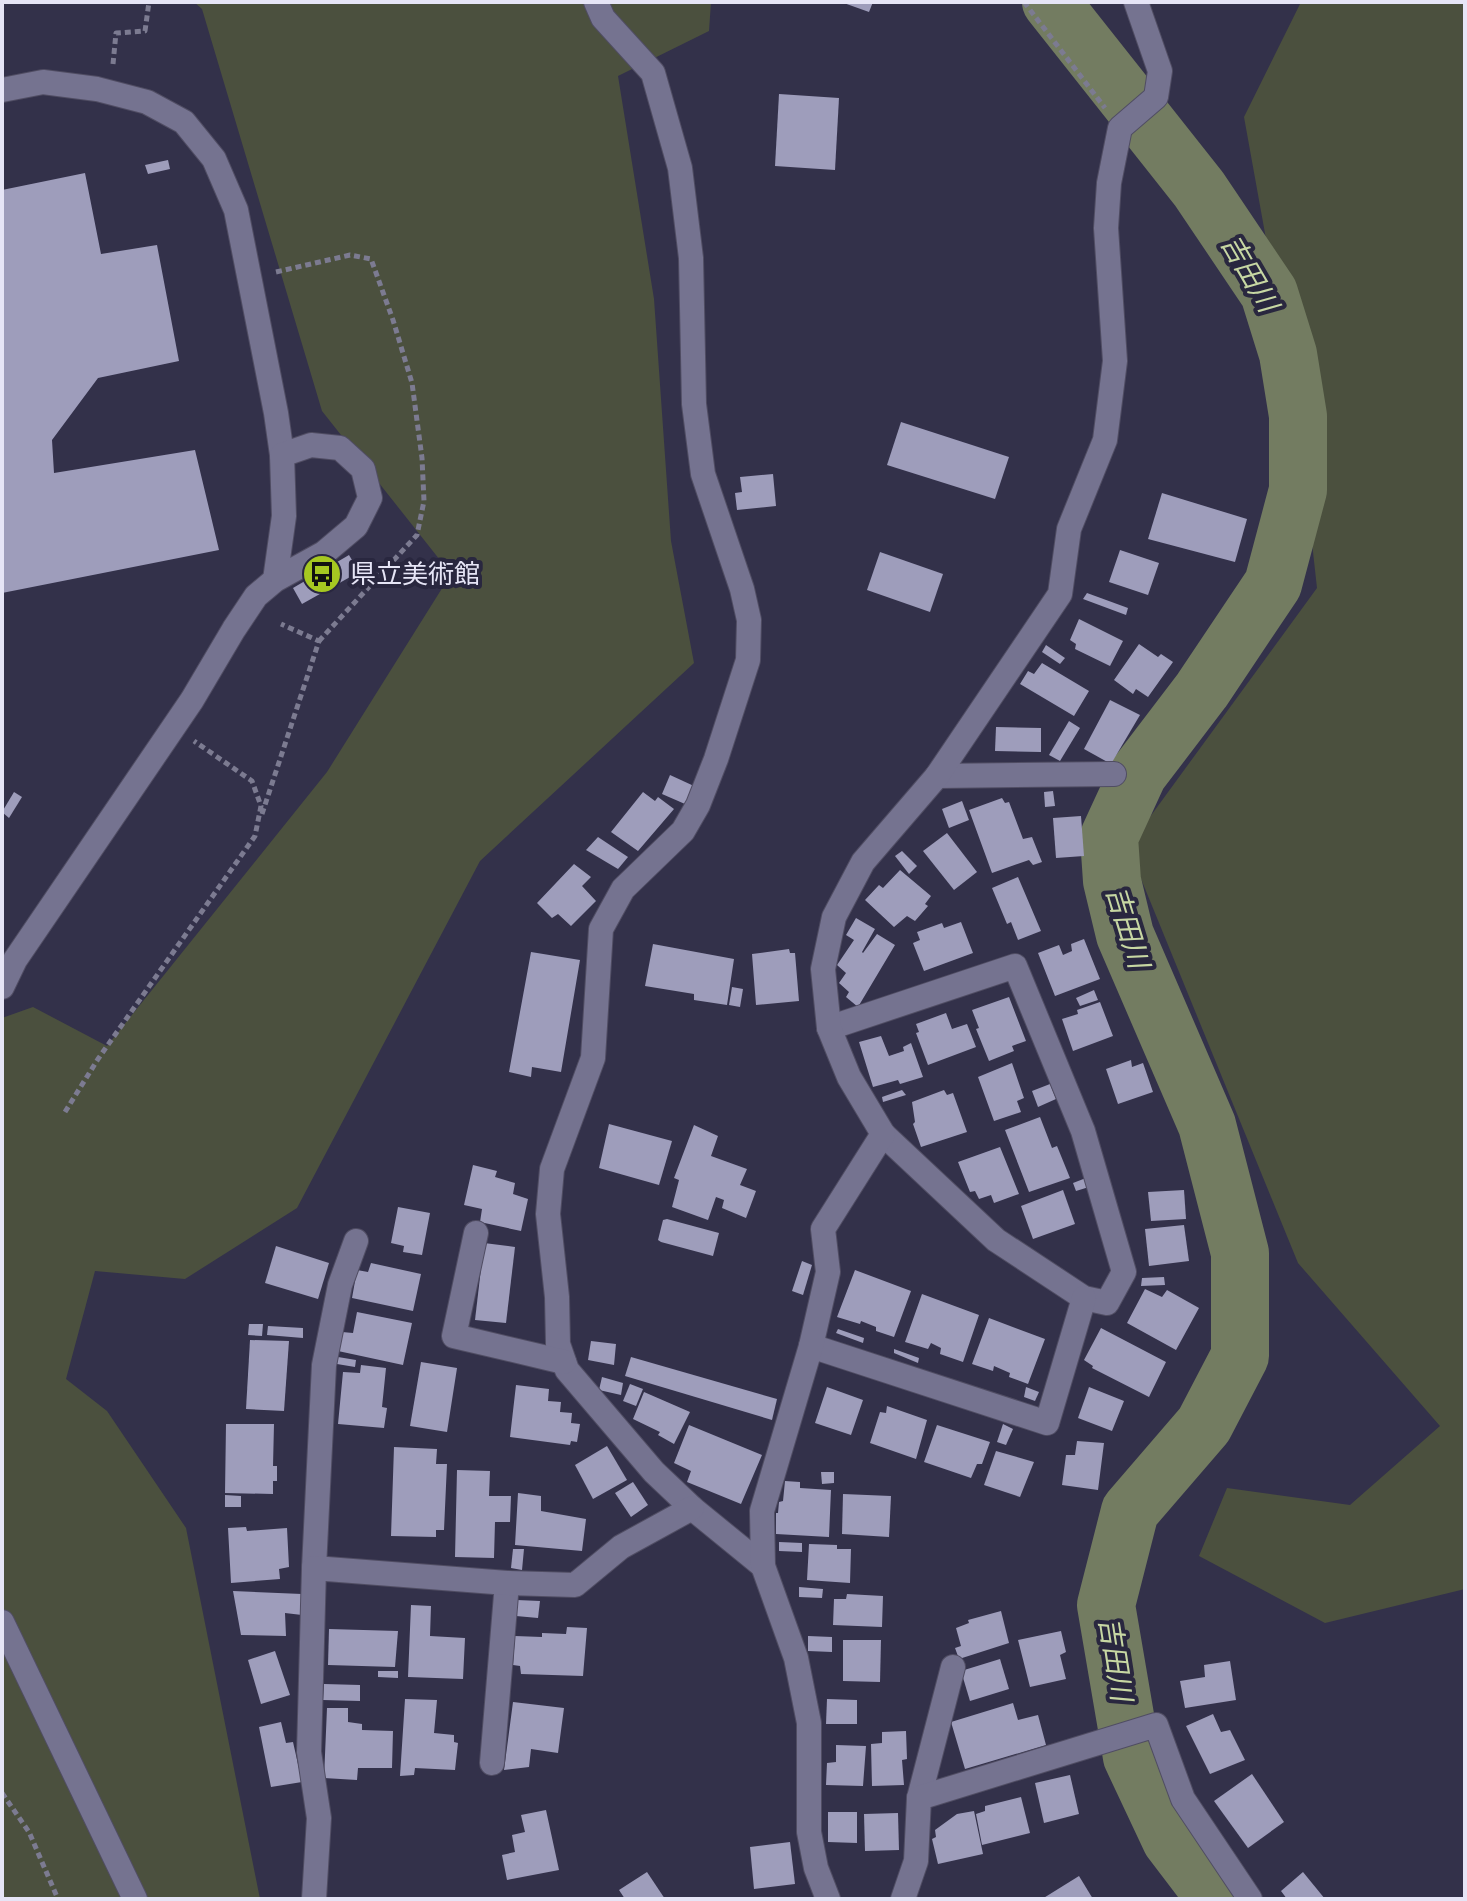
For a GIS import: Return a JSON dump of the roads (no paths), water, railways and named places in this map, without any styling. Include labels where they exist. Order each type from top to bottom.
[{"type":"street","points":[[596,2],[603,18],[653,73],[680,168],[691,258],[694,404],[703,474],[729,548],[749,620],[748,660],[698,805],[683,831],[623,889],[601,929],[593,1058],[552,1169],[548,1214],[557,1297],[558,1344],[567,1370],[654,1472],[692,1508],[763,1566]]},
{"type":"street","points":[[829,1028],[1015,966],[1083,1131],[1124,1272],[1107,1303],[1084,1298],[996,1240],[883,1134],[849,1077],[829,1028],[823,969],[834,917],[863,862],[937,776],[1060,594],[1069,529],[1105,440],[1115,361],[1106,228],[1109,183],[1120,128],[1156,97],[1160,71],[1136,2]]},
{"type":"street","points":[[2,90],[43,82],[147,102],[184,122],[214,159],[236,210],[276,413],[282,455],[284,516],[275,580]]},
{"type":"street","points":[[2,987],[15,960],[173,727],[256,596],[275,580],[324,553],[356,526],[370,498],[363,469],[340,448],[311,445],[282,455]]},
{"type":"street","points":[[937,776],[1114,774]]},
{"type":"street","points":[[828,1899],[816,1868],[809,1832],[809,1723],[796,1658],[763,1566],[762,1511],[811,1346],[828,1272],[823,1229],[883,1134]]},
{"type":"street","points":[[476,1233],[454,1336],[564,1362]]},
{"type":"street","points":[[314,1899],[319,1818],[309,1752],[324,1365],[340,1285],[356,1241]]},
{"type":"street","points":[[811,1346],[1047,1423],[1084,1298]]},
{"type":"street","points":[[314,1568],[507,1583],[575,1585],[621,1547],[692,1508]]},
{"type":"street","points":[[492,1763],[507,1583]]},
{"type":"street","points":[[2,1622],[135,1899]]},
{"type":"street","points":[[903,1899],[916,1861],[919,1798],[953,1667]]},
{"type":"street","points":[[919,1798],[1156,1725],[1183,1799],[1250,1899]]},
{"type":"waterway","name":"吉田川","points":[[1051,2],[1199,189],[1269,293],[1288,354],[1298,416],[1298,490],[1273,584],[1202,690],[1138,774],[1109,837],[1112,881],[1125,935],[1207,1125],[1240,1253],[1240,1356],[1204,1425],[1130,1511],[1106,1605],[1132,1757],[1171,1840],[1216,1899]]},
{"type":"place","name":"県立美術館","points":[[322,574]]}]
